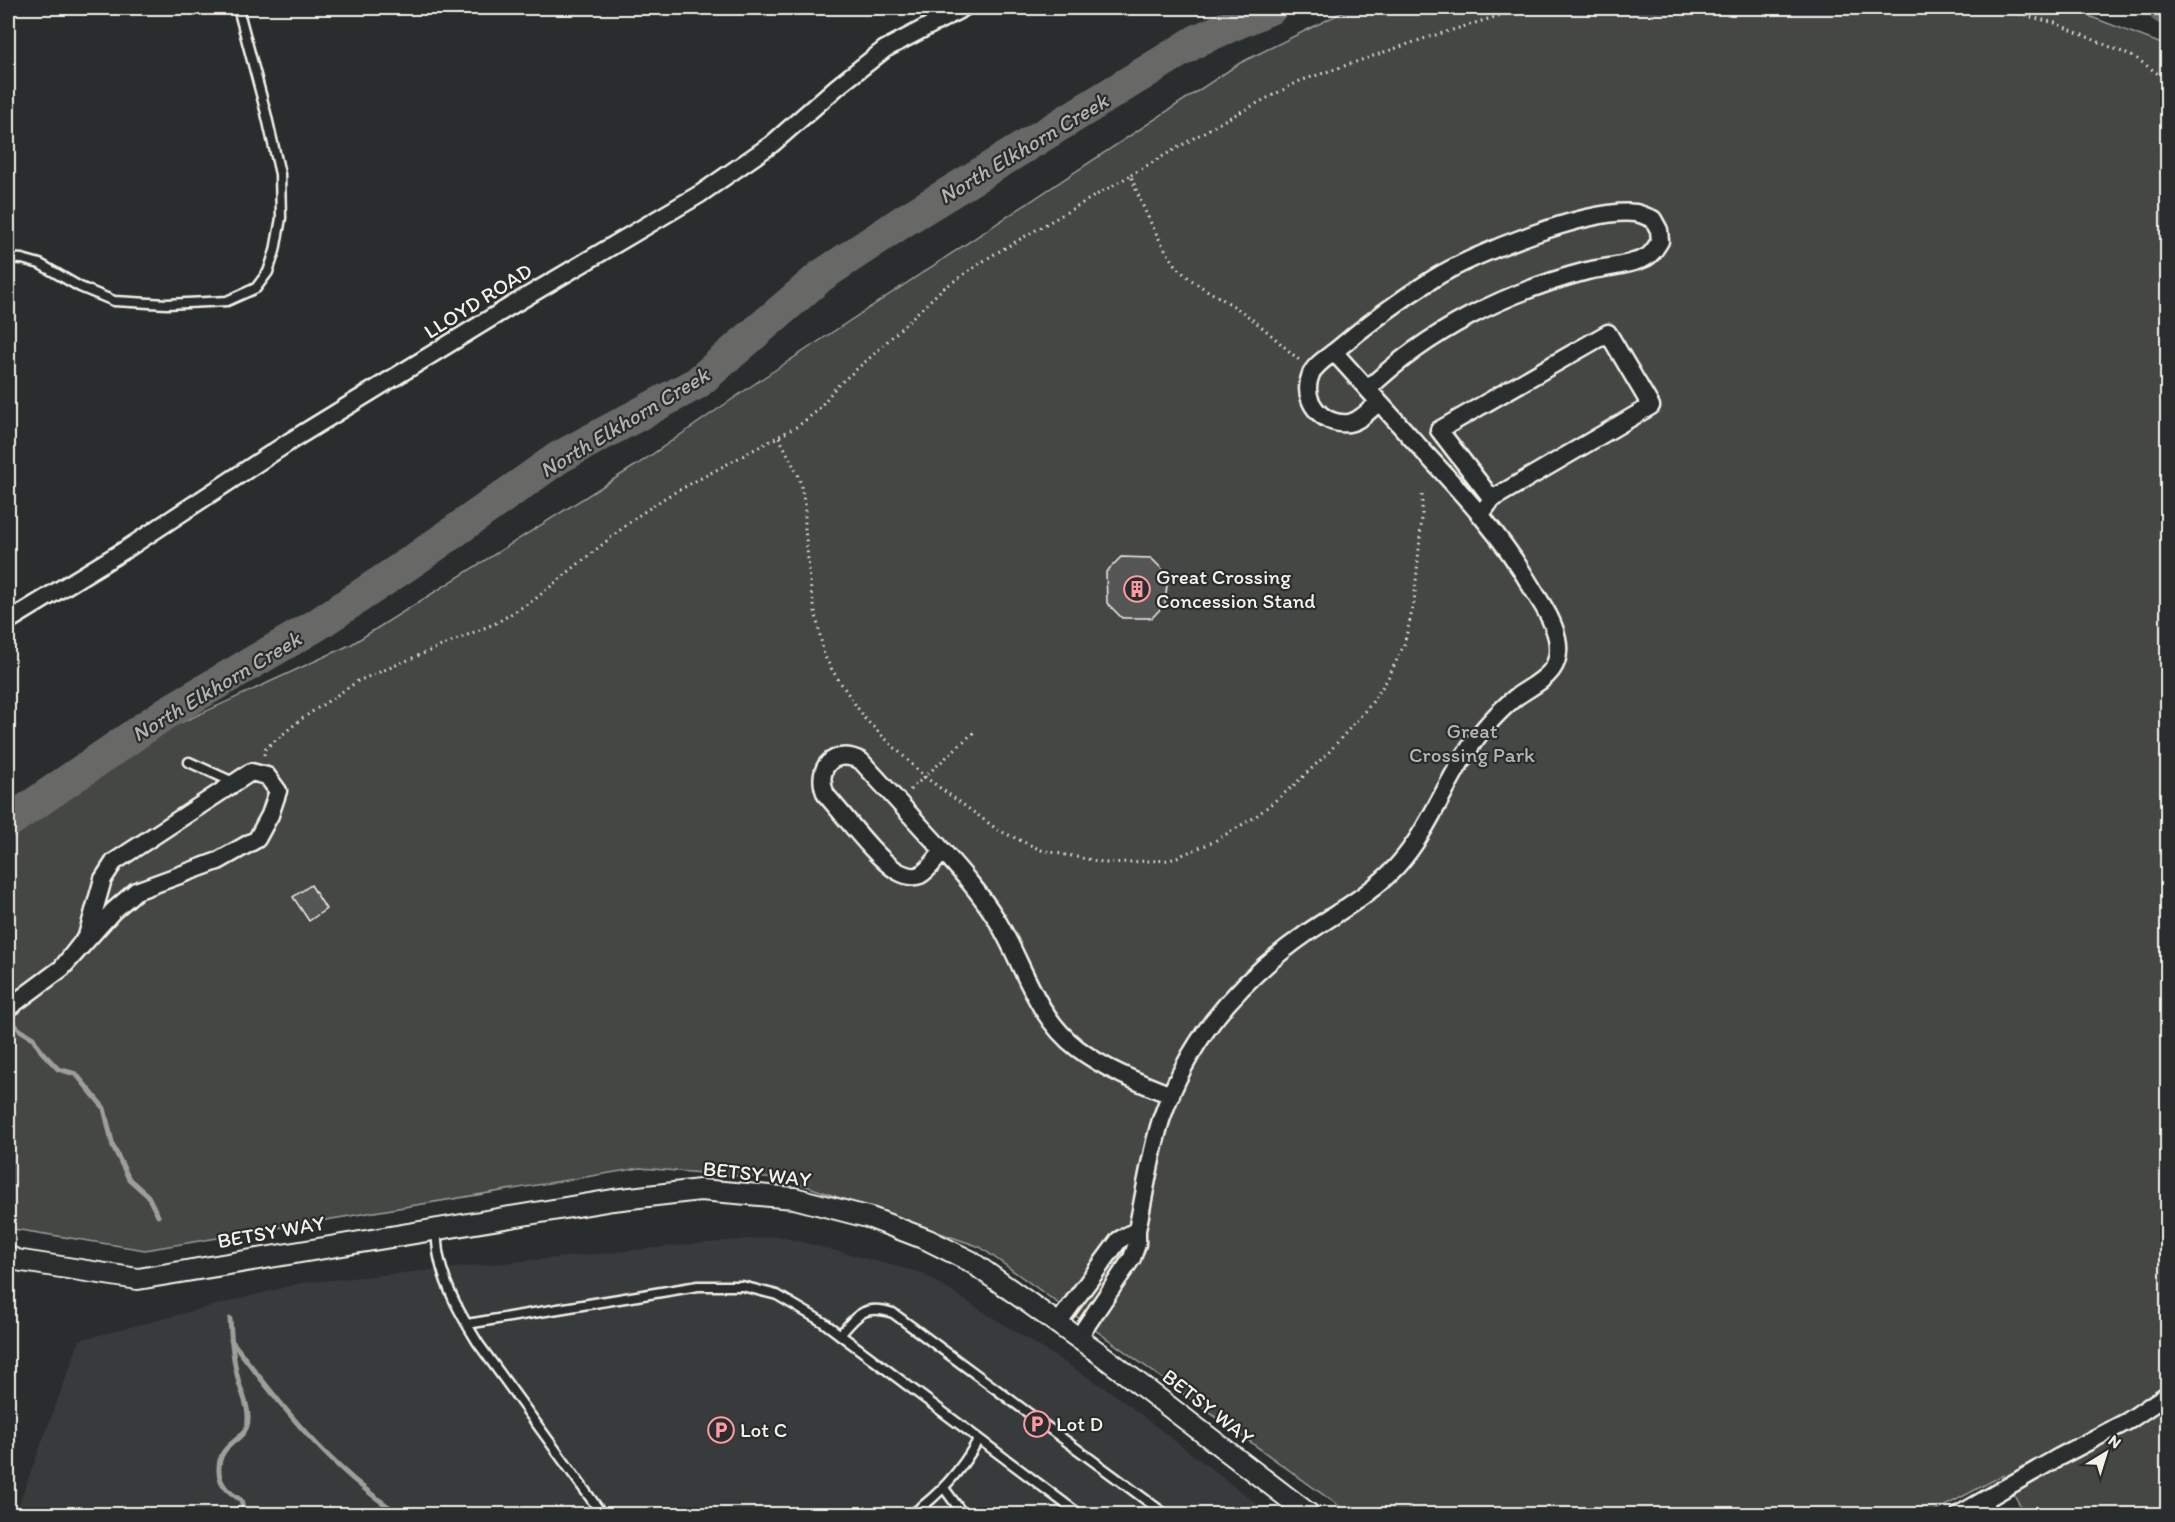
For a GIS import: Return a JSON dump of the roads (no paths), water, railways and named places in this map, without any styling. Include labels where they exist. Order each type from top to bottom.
[{"type":"street","name":"LLOYD ROAD","points":[[8,621],[128,548],[292,440],[509,307],[700,195],[772,144],[837,86],[885,49],[963,8]]},
{"type":"street","points":[[1636,213],[1653,219],[1659,230],[1660,241],[1646,258],[1587,271],[1547,283],[1458,321],[1391,367],[1373,395],[1366,414],[1350,423],[1330,420],[1318,413],[1312,406],[1308,393],[1311,375],[1319,364],[1378,315],[1436,278],[1495,249],[1587,218],[1636,213]]},
{"type":"street","points":[[1481,514],[1492,499],[1651,406],[1608,333],[1439,430],[1492,499]]},
{"type":"street","points":[[1078,1338],[1132,1258],[1137,1244],[1137,1230],[1161,1121],[1183,1068],[1213,1021],[1255,972],[1306,934],[1351,906],[1396,866],[1429,822],[1464,757],[1487,725],[1515,698],[1542,682],[1554,668],[1558,653],[1551,620],[1517,561],[1481,514],[1334,352]]},
{"type":"street","points":[[943,851],[919,876],[909,877],[897,871],[826,795],[821,784],[823,771],[830,761],[837,756],[850,756],[861,761],[943,851],[996,918],[1033,994],[1051,1020],[1076,1047],[1114,1073],[1171,1095]]},
{"type":"street","points":[[10,1006],[62,968],[96,922],[136,891],[218,861],[257,839],[270,815],[278,791],[267,776],[251,772],[114,862],[103,879],[96,922]]},
{"type":"street","name":"BETSY WAY","points":[[8,1256],[16,1260],[138,1279],[613,1200],[700,1190],[794,1198],[871,1218],[928,1240],[970,1261],[1058,1323],[1309,1515]]},
{"type":"street","points":[[1058,1323],[1119,1240],[1137,1230]]},
{"type":"street","points":[[1097,1271],[1114,1283]]},
{"type":"street","points":[[1960,1515],[1990,1507],[2059,1456],[2128,1421],[2168,1394]]},
{"type":"lane","points":[[8,258],[40,264],[114,301],[167,304],[227,301],[256,288],[268,272],[281,218],[280,174],[238,8]]},
{"type":"lane","points":[[189,762],[234,782]]},
{"type":"lane","points":[[436,1228],[439,1258],[456,1306],[478,1343],[602,1515]]},
{"type":"lane","points":[[467,1324],[689,1287],[742,1286],[777,1295],[823,1322],[1079,1515]]},
{"type":"lane","points":[[840,1335],[857,1314],[866,1310],[877,1308],[893,1313],[1165,1515]]},
{"type":"lane","points":[[912,1515],[944,1488],[961,1468],[978,1440]]},
{"type":"lane","points":[[944,1488],[963,1515]]},
{"type":"waterway","name":"North Elkhorn Creek","points":[[8,822],[166,713],[315,626],[414,560],[558,458],[697,383],[821,276],[905,220],[1198,40],[1271,8]]},
{"type":"waterway","name":"North Elkhorn Creek","points":[[2164,8],[2168,9]]},
{"type":"waterway","points":[[8,1018],[20,1030],[33,1038],[41,1051],[58,1069],[76,1074],[104,1108],[113,1146],[129,1179],[148,1196],[158,1216]]},
{"type":"waterway","points":[[230,1319],[235,1364],[248,1419],[243,1433],[227,1447],[223,1454],[219,1472],[229,1492],[241,1500],[244,1514]]},
{"type":"waterway","points":[[231,1340],[288,1412],[328,1456],[373,1496],[399,1514]]},
{"type":"place","name":"Great Crossing Concession Stand","points":[[1137,589]]},
{"type":"place","name":"Lot D","points":[[1037,1424]]},
{"type":"place","name":"Lot C","points":[[721,1430]]},
{"type":"park label","name":"Great Crossing Park","points":[[1472,743]]}]
